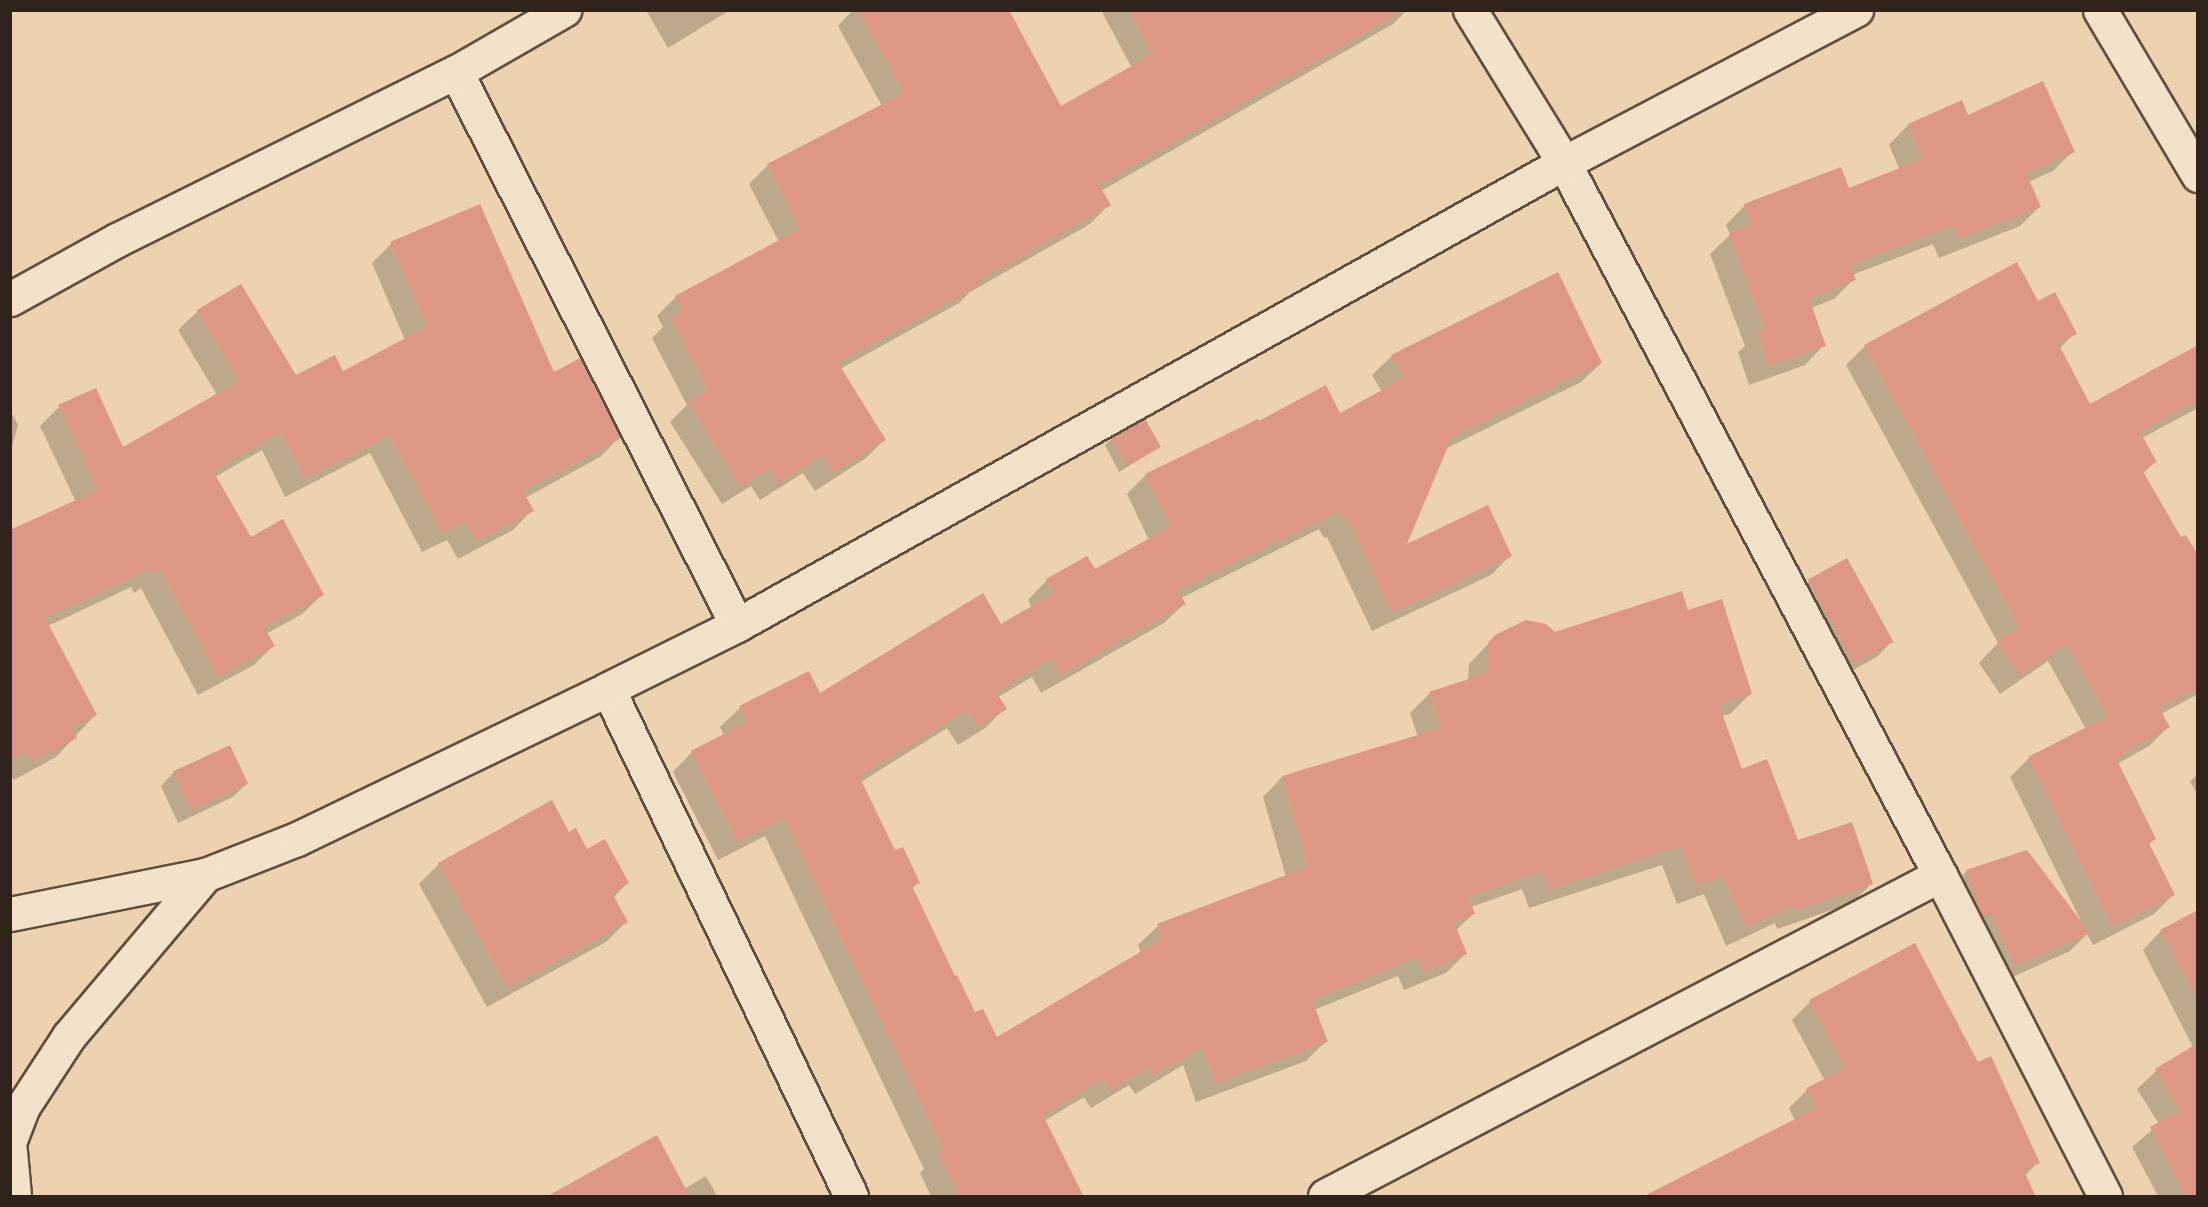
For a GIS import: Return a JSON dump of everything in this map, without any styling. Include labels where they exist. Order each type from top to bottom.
[{"type":"street","points":[[10,299],[117,240],[456,72],[564,10]]},
{"type":"street","points":[[1470,10],[1564,163],[1940,875],[2105,1197]]},
{"type":"street","points":[[10,914],[205,875],[297,839],[608,689],[737,625],[1564,163],[1856,10]]},
{"type":"street","points":[[2100,10],[2198,176]]},
{"type":"street","points":[[456,72],[737,625]]},
{"type":"street","points":[[608,689],[851,1197]]},
{"type":"street","points":[[10,1140],[22,1108],[69,1036],[205,875]]},
{"type":"street","points":[[1325,1197],[1940,875]]},
{"type":"street","points":[[10,1151],[14,1197]]},
{"type":"building","points":[[858,10],[1009,10],[1061,106],[1153,54],[1129,10],[1405,10],[1099,185],[1111,205],[978,281],[980,285],[838,363],[886,440],[834,473],[823,455],[779,483],[770,468],[741,487],[688,402],[708,390],[670,318],[683,311],[675,296],[800,229],[767,164],[904,93]]},
{"type":"building","points":[[2043,81],[2075,152],[2026,173],[2041,207],[1959,239],[1953,226],[1850,265],[1856,280],[1809,298],[1826,346],[1769,366],[1757,332],[1765,329],[1729,234],[1753,224],[1744,204],[1841,167],[1849,188],[1923,159],[1908,124],[1962,100],[1968,115]]},
{"type":"building","points":[[480,204],[554,372],[580,358],[621,438],[523,491],[534,511],[477,541],[466,521],[442,534],[390,435],[305,479],[281,432],[213,471],[251,537],[283,519],[324,595],[264,627],[275,646],[218,677],[161,570],[154,574],[150,569],[45,618],[97,715],[72,728],[77,738],[33,762],[27,752],[10,761],[10,530],[98,490],[58,405],[96,388],[123,447],[239,381],[197,310],[241,284],[296,375],[335,355],[343,371],[427,327],[390,242]]},
{"type":"building","points":[[2017,262],[2038,301],[2055,292],[2077,334],[2058,343],[2090,404],[2198,345],[2198,400],[2140,432],[2157,462],[2142,470],[2181,537],[2186,535],[2198,555],[2198,687],[2159,708],[2170,727],[2116,758],[2156,839],[2149,843],[2175,895],[2112,927],[2028,757],[2108,716],[2067,644],[2020,676],[1997,642],[2019,627],[1864,345]]},
{"type":"building","points":[[1558,272],[1602,363],[1452,437],[1407,544],[1488,505],[1512,556],[1392,613],[1347,518],[1344,520],[1339,511],[1178,591],[1186,604],[1061,675],[1051,658],[996,692],[1007,709],[978,727],[967,710],[862,775],[860,778],[895,850],[903,847],[920,883],[912,886],[955,976],[957,975],[975,1012],[983,1009],[997,1037],[1162,939],[1157,924],[1308,867],[1282,776],[1441,728],[1429,692],[1487,673],[1488,643],[1495,635],[1526,620],[1546,624],[1555,632],[1682,591],[1688,610],[1722,599],[1752,694],[1719,705],[1742,769],[1767,759],[1798,840],[1852,822],[1873,884],[1797,910],[1795,905],[1746,927],[1723,876],[1696,886],[1681,846],[1548,890],[1542,871],[1468,897],[1475,914],[1454,922],[1467,954],[1424,972],[1418,957],[1312,1000],[1328,1042],[1216,1083],[1202,1047],[1154,1076],[1149,1067],[1111,1090],[1104,1079],[1043,1115],[1084,1197],[960,1197],[938,1153],[943,1150],[784,818],[738,842],[691,751],[747,722],[739,706],[809,671],[820,693],[983,593],[1001,624],[1054,593],[1046,579],[1087,556],[1095,569],[1171,526],[1145,474],[1258,419],[1259,421],[1326,385],[1340,413],[1404,378],[1391,355]]},
{"type":"building","points":[[1145,419],[1161,447],[1127,466],[1111,438]]},
{"type":"building","points":[[1847,558],[1894,642],[1854,664],[1808,580]]},
{"type":"building","points":[[230,745],[248,784],[191,811],[173,772]]},
{"type":"building","points":[[552,800],[569,832],[576,828],[587,849],[605,839],[629,883],[612,893],[628,922],[508,988],[438,863]]},
{"type":"building","points":[[2027,850],[2090,933],[2015,966],[1992,914],[1983,917],[1978,908],[1966,870]]},
{"type":"building","points":[[2198,910],[2198,1001],[2160,930]]},
{"type":"building","points":[[1915,943],[1978,1062],[1991,1056],[2040,1163],[2024,1171],[2036,1197],[1642,1197],[1817,1108],[1806,1088],[1846,1069],[1809,1000]]},
{"type":"building","points":[[2198,1043],[2198,1197],[2186,1197],[2150,1127],[2180,1111],[2155,1069]]},
{"type":"building","points":[[657,1135],[690,1197],[546,1197]]}]
